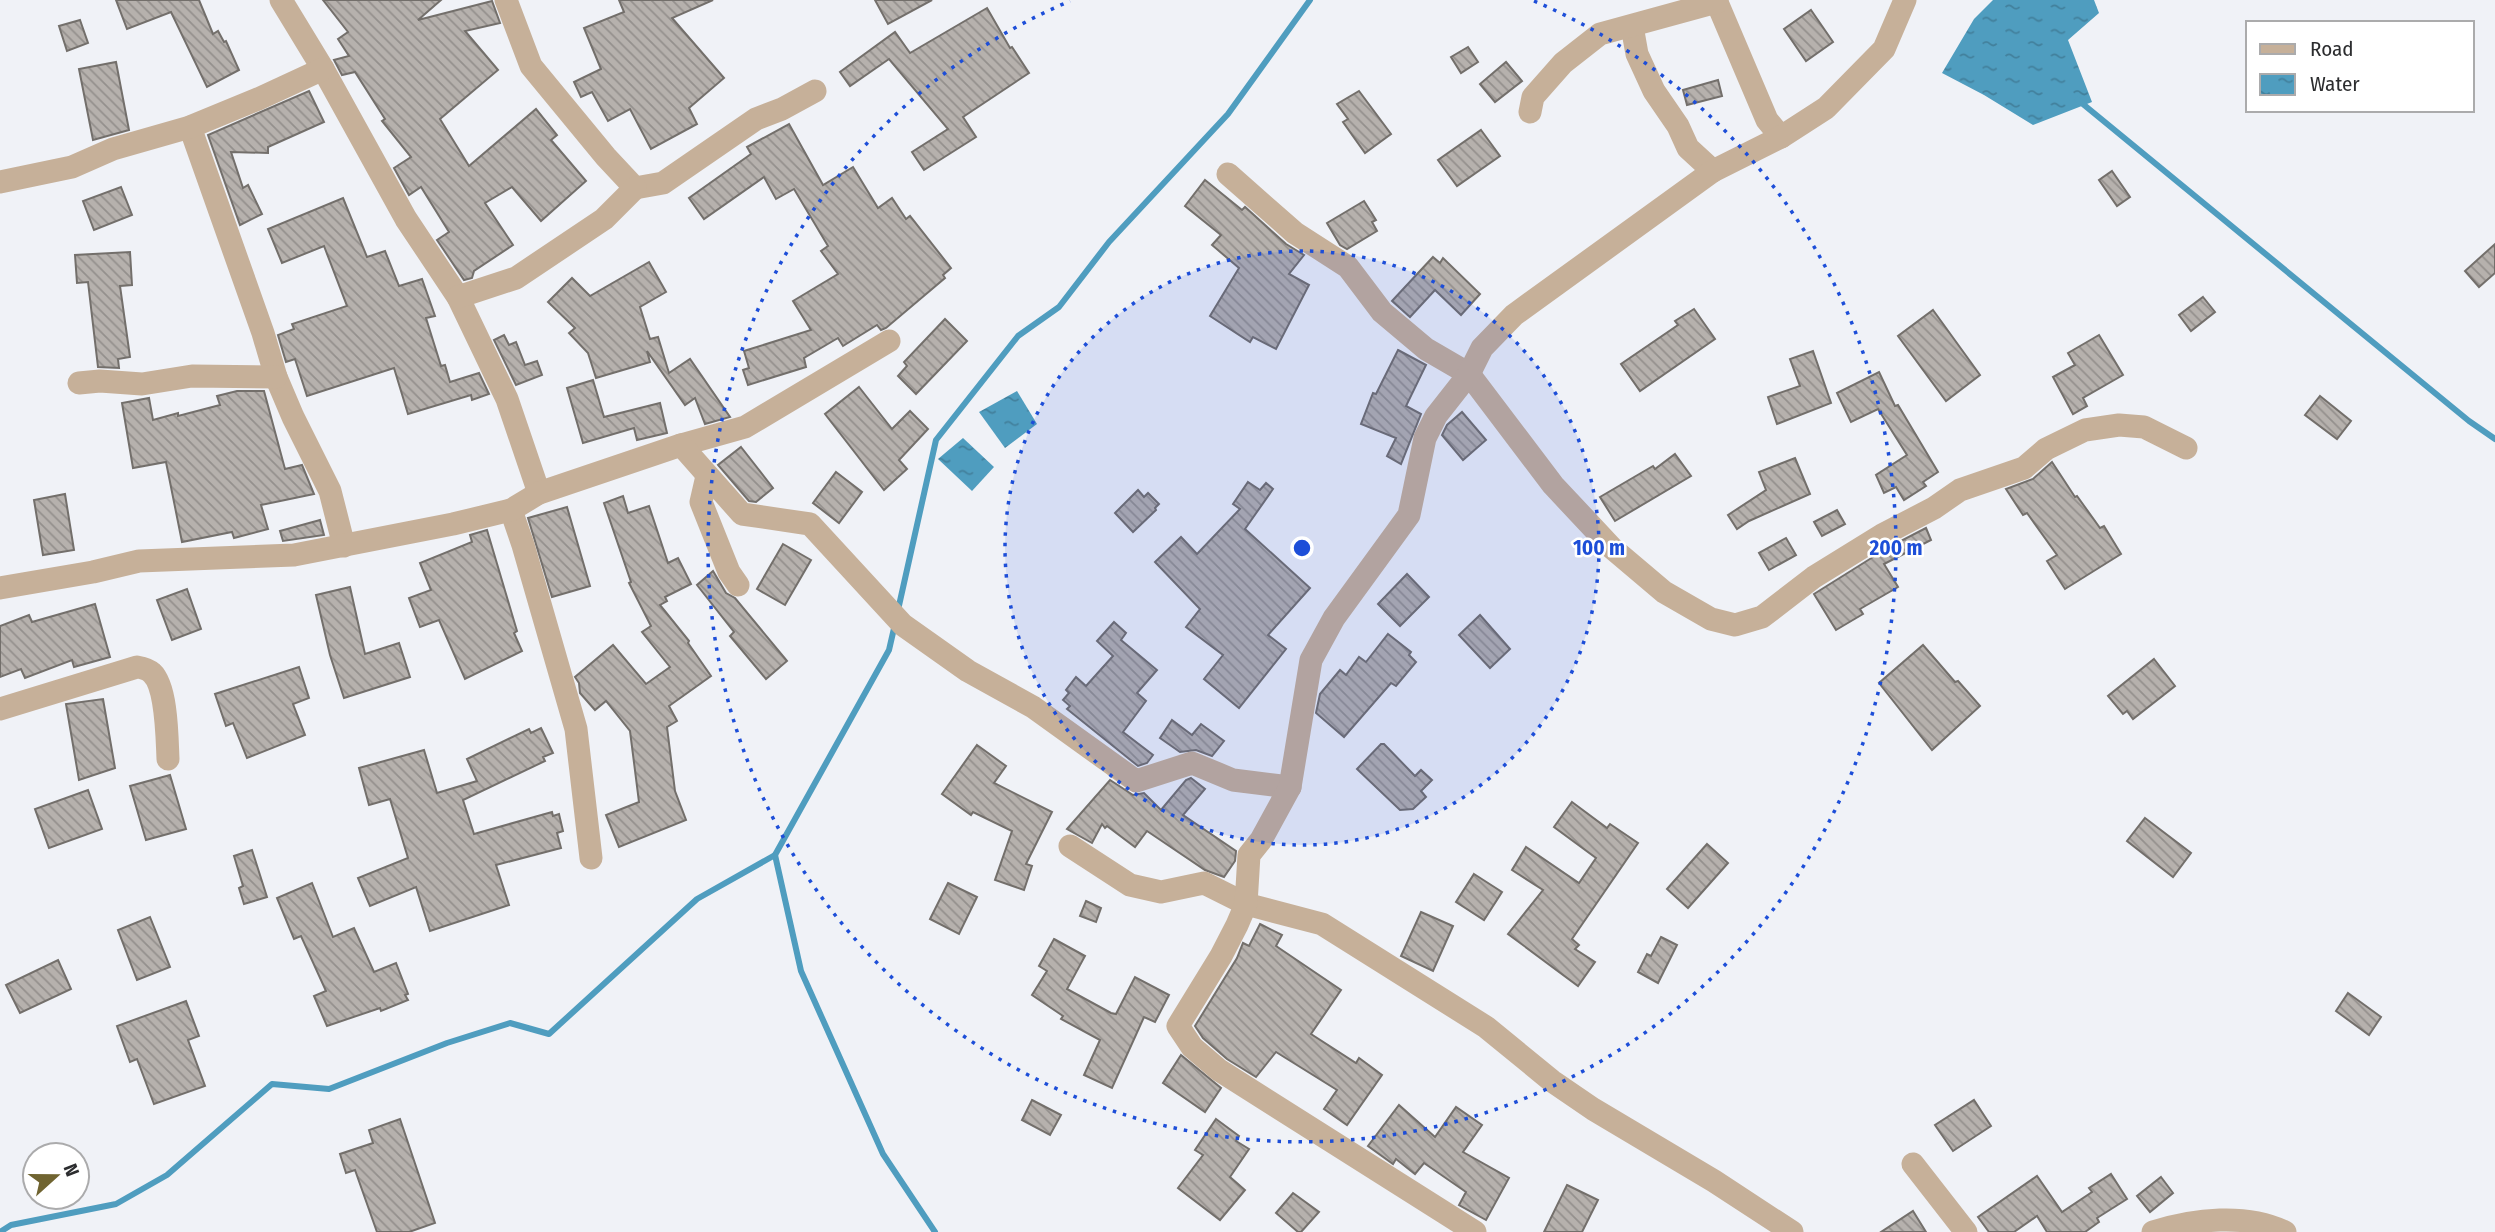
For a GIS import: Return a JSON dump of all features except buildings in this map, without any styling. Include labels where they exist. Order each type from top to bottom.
[{"type":"street","points":[[281,0],[323,69],[406,219],[458,297],[507,399],[539,493]]},
{"type":"street","points":[[506,0],[531,66],[635,188]]},
{"type":"street","points":[[1475,1232],[1219,1070],[1192,1047],[1178,1026],[1221,957],[1246,904],[1249,855],[1261,840],[1290,787],[1311,660],[1334,618],[1409,515],[1425,438],[1436,416],[1469,374],[1482,348],[1514,315],[1713,171],[1781,137],[1826,108],[1884,49],[1905,0]]},
{"type":"street","points":[[1530,112],[1533,97],[1563,63],[1600,34],[1716,1],[1751,77],[1767,120],[1781,137]]},
{"type":"street","points":[[1632,26],[1637,54],[1654,91],[1678,126],[1688,148],[1713,171]]},
{"type":"street","points":[[0,183],[72,167],[113,149],[190,127],[323,69]]},
{"type":"street","points":[[458,297],[516,278],[604,219],[635,188],[663,183],[756,119],[782,109],[815,91]]},
{"type":"street","points":[[190,127],[276,377],[330,491],[345,546]]},
{"type":"street","points":[[1228,174],[1295,233],[1348,267],[1382,312],[1426,349],[1469,374],[1553,485],[1612,548],[1664,592],[1711,619],[1735,625],[1762,617],[1814,577],[1882,535],[1934,508],[1959,489],[2024,468],[2046,449],[2085,430],[2119,425],[2144,427],[2186,448]]},
{"type":"street","points":[[0,588],[139,561],[294,555],[511,510],[539,493],[681,445],[745,427],[889,341]]},
{"type":"street","points":[[79,383],[100,381],[142,384],[192,376],[276,377]]},
{"type":"street","points":[[681,445],[741,514],[810,524],[897,619],[968,671],[1033,707],[1136,781],[1192,762],[1233,780],[1290,787]]},
{"type":"street","points":[[707,476],[701,502],[729,572],[738,584]]},
{"type":"street","points":[[511,510],[576,729],[591,858]]},
{"type":"street","points":[[0,709],[137,667],[150,671],[157,679],[166,711],[169,758]]},
{"type":"street","points":[[1070,846],[1130,885],[1161,892],[1204,883],[1246,904],[1322,924],[1486,1027],[1552,1081],[1593,1109],[1714,1181],[1792,1232]]},
{"type":"street","points":[[1913,1164],[1966,1232]]},
{"type":"street","points":[[2153,1232],[2198,1222],[2230,1221],[2265,1223],[2285,1232]]},
{"type":"water","points":[[1993,0],[2094,0],[2099,13],[2068,40],[2092,102],[2033,125],[1942,73],[1974,19]]},
{"type":"water","points":[[1017,391],[1037,424],[1005,448],[979,412]]},
{"type":"water","points":[[963,438],[994,467],[972,491],[938,459]]},
{"type":"waterway","points":[[898,610],[936,440],[1018,336],[1059,307],[1109,242],[1228,114],[1310,0]]},
{"type":"waterway","points":[[2078,100],[2469,421],[2495,439]]},
{"type":"waterway","points":[[0,1232],[11,1225],[116,1204],[167,1175],[272,1084],[329,1089],[447,1043],[510,1023],[549,1034],[697,899],[775,855],[889,650],[895,624]]},
{"type":"waterway","points":[[775,855],[801,971],[883,1154],[935,1232]]}]
